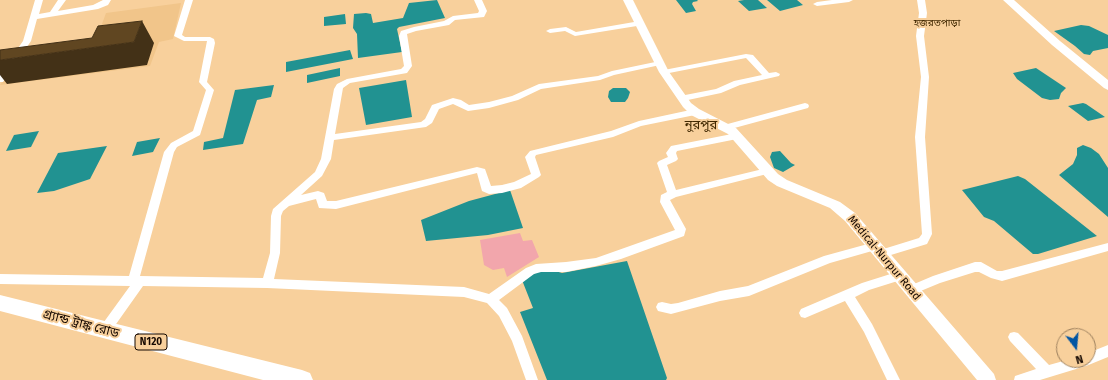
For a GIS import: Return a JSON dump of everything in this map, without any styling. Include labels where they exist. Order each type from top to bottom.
[{"type":"highway","name":"গ্র্যান্ড ট্রাঙ্ক রোড","points":[[0,303],[302,380]]},
{"type":"main road","points":[[1008,0],[1056,43],[1108,86]]},
{"type":"street","points":[[0,80],[27,41],[39,0]]},
{"type":"street","points":[[52,14],[62,0]]},
{"type":"street","points":[[33,17],[95,7],[105,3],[106,0]]},
{"type":"street","points":[[105,330],[136,281],[169,152],[174,145],[197,133],[210,90],[203,82],[211,43],[210,39],[184,39],[178,36],[189,0]]},
{"type":"street","points":[[267,283],[275,253],[276,216],[278,209],[319,174],[326,159],[331,124],[336,107],[338,89],[340,86],[347,81],[358,78],[404,71],[408,66],[403,36],[404,33],[446,23],[453,18],[480,14],[483,11],[478,0]]},
{"type":"street","name":"Medical-Nurpur Road","points":[[628,0],[662,68],[687,105],[695,112],[732,131],[767,171],[782,183],[824,200],[843,211],[856,223],[988,380]]},
{"type":"street","points":[[817,4],[849,0]]},
{"type":"street","points":[[662,307],[678,308],[720,296],[749,291],[828,259],[923,241],[927,234],[920,137],[925,77],[920,36],[923,13],[922,0]]},
{"type":"street","points":[[550,31],[566,29],[574,34],[640,23]]},
{"type":"street","points":[[330,138],[423,125],[429,121],[435,107],[453,101],[458,102],[468,108],[490,106],[515,98],[539,87],[600,78],[612,73],[662,68],[746,56],[750,57],[772,75],[738,83],[718,91],[683,98]]},
{"type":"street","points":[[673,194],[662,165],[664,162],[673,159],[672,150],[805,106]]},
{"type":"street","points":[[285,202],[318,195],[325,206],[336,205],[477,170],[482,171],[486,188],[489,190],[502,188],[523,183],[536,175],[530,157],[533,153],[613,134],[639,124],[695,112]]},
{"type":"street","points":[[491,299],[530,270],[540,267],[579,266],[617,256],[676,236],[680,233],[681,228],[665,202],[665,198],[673,194],[767,171]]},
{"type":"street","points":[[911,290],[937,279],[975,267],[981,267],[995,275],[1002,276],[1108,247]]},
{"type":"street","points":[[805,313],[866,286],[900,276]]},
{"type":"street","points":[[0,279],[267,283],[464,292],[491,299],[503,312],[518,340],[532,380]]},
{"type":"street","points":[[848,295],[868,328],[894,380]]},
{"type":"street","points":[[1014,337],[1046,371]]},
{"type":"street","points":[[1096,356],[1108,351]]},
{"type":"street","points":[[1020,380],[1056,368]]},
{"type":"shaded area","points":[[181,3],[173,39],[159,42],[150,66],[0,85],[8,73],[95,43],[106,13]]},
{"type":"shaded area","points":[[520,233],[523,241],[532,240],[539,257],[507,277],[504,268],[493,270],[484,265],[480,240]]},
{"type":"water","points":[[437,0],[445,18],[399,27],[397,29],[402,52],[358,58],[357,34],[353,28],[354,14],[371,14],[373,23],[403,18],[409,3]]},
{"type":"water","points":[[676,0],[697,0],[698,1],[693,2],[692,4],[696,11],[686,13]]},
{"type":"water","points":[[758,0],[767,8],[749,11],[738,1]]},
{"type":"water","points":[[767,0],[797,0],[803,5],[780,11]]},
{"type":"water","points":[[345,14],[346,24],[324,26],[324,17]]},
{"type":"water","points":[[1081,25],[1089,26],[1108,35],[1108,48],[1093,51],[1090,55],[1084,54],[1054,31]]},
{"type":"water","points":[[350,50],[353,59],[286,72],[286,62]]},
{"type":"water","points":[[340,68],[340,76],[307,83],[307,75]]},
{"type":"water","points":[[1036,68],[1066,88],[1061,93],[1059,99],[1050,100],[1042,98],[1017,79],[1013,73]]},
{"type":"water","points":[[406,80],[412,117],[366,125],[359,88]]},
{"type":"water","points":[[274,85],[271,97],[257,100],[243,144],[203,150],[204,142],[223,138],[235,90]]},
{"type":"water","points":[[613,88],[626,88],[630,92],[625,102],[611,102],[608,97],[609,91]]},
{"type":"water","points":[[1083,103],[1105,117],[1088,121],[1068,106]]},
{"type":"water","points":[[39,131],[31,147],[6,151],[14,135]]},
{"type":"water","points":[[160,138],[153,152],[132,156],[137,142]]},
{"type":"water","points":[[1083,145],[1091,148],[1099,154],[1108,168],[1108,217],[1059,175],[1073,164],[1077,155],[1077,148]]},
{"type":"water","points":[[107,146],[90,179],[54,191],[37,193],[58,153]]},
{"type":"water","points":[[780,151],[791,163],[795,165],[783,172],[774,168],[770,157],[772,152]]},
{"type":"water","points":[[1018,176],[1025,179],[1097,236],[1038,254],[1033,254],[994,221],[984,217],[962,190]]},
{"type":"water","points":[[510,190],[523,228],[488,235],[426,241],[421,220],[469,201]]},
{"type":"water","points":[[627,261],[667,378],[666,380],[547,380],[520,312],[533,308],[522,280],[545,268],[562,273]]},
{"type":"building","points":[[142,21],[134,42],[0,60],[0,50],[92,38],[98,26]]},
{"type":"district","name":"হজরতপাড়া","points":[[937,23]]},
{"type":"district","name":"নুরপুর","points":[[701,125]]}]
